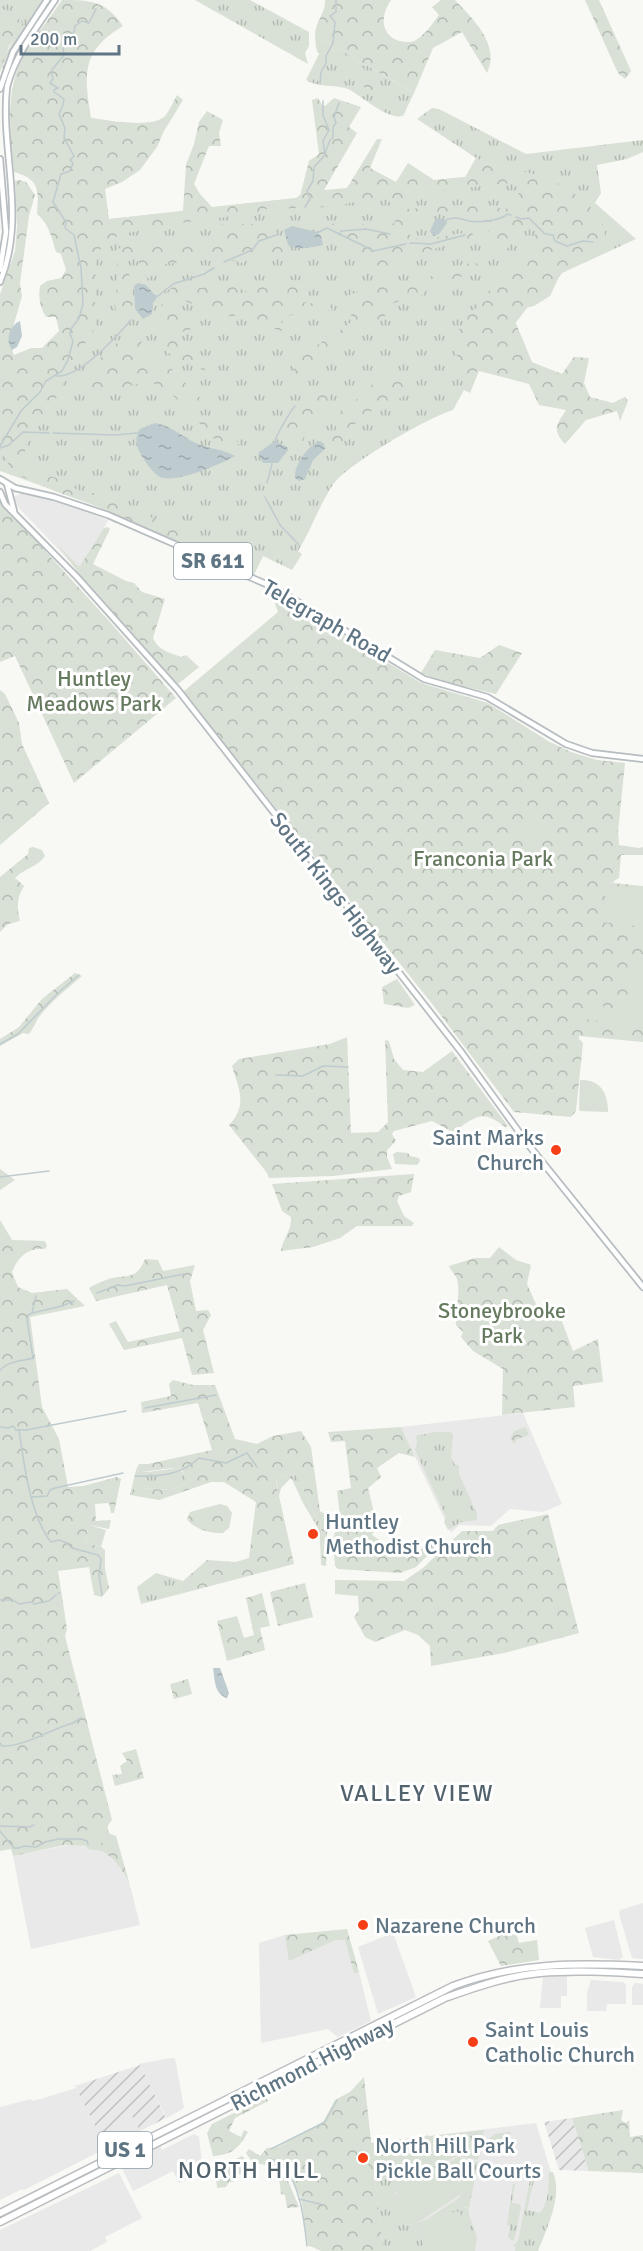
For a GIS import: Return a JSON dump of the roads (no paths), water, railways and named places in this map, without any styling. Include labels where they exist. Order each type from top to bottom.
[{"type":"highway","name":"Richmond Highway","points":[[0,2213],[453,1986],[485,1975],[538,1965],[571,1963],[643,1966]]},
{"type":"highway","name":"Richmond Highway","points":[[0,2222],[445,1998],[489,1983],[538,1973],[563,1971],[643,1974]]},
{"type":"main road","points":[[0,89],[13,52],[47,0]]},
{"type":"main road","points":[[0,282],[11,240],[3,119],[7,87],[13,67],[23,48],[55,0]]},
{"type":"main road","points":[[0,138],[5,176],[8,178]]},
{"type":"main road","points":[[0,159],[6,232],[0,270]]},
{"type":"main road","name":"Telegraph Road","points":[[0,481],[108,515],[258,580],[288,595],[424,679],[487,697],[566,744],[592,753],[643,759]]},
{"type":"main road","name":"South Kings Highway","points":[[14,511],[7,484],[0,492],[5,504],[121,625],[178,690],[462,1053],[527,1143],[643,1287]]},
{"type":"water","points":[[436,218],[446,220],[447,223],[439,234],[433,236],[430,231]]},
{"type":"water","points":[[292,226],[317,232],[321,236],[323,245],[301,248],[288,245],[284,230]]},
{"type":"water","points":[[138,283],[146,285],[158,296],[153,303],[152,314],[143,319],[135,309],[134,286]]},
{"type":"water","points":[[20,321],[22,336],[17,347],[12,350],[9,334],[13,326]]},
{"type":"water","points":[[155,423],[198,444],[235,456],[187,476],[160,477],[145,461],[137,443],[137,434],[140,429]]},
{"type":"water","points":[[275,441],[287,447],[288,450],[278,463],[263,463],[258,453]]},
{"type":"water","points":[[320,441],[324,444],[325,449],[313,460],[305,479],[299,481],[295,478],[295,473],[299,462],[310,447]]},
{"type":"water","points":[[213,1668],[220,1668],[229,1693],[227,1698],[217,1690]]},
{"type":"waterway","points":[[320,84],[326,56],[333,43],[335,22],[330,16],[336,12],[336,0]]},
{"type":"waterway","points":[[0,446],[21,411],[40,392],[46,381],[62,371],[68,360],[73,341],[70,334],[71,329],[79,318],[83,304],[81,268],[74,235],[65,228],[66,222],[53,202],[61,174],[70,171],[73,163],[70,160],[74,156],[64,138],[65,128],[59,114],[64,99],[54,92],[58,88],[50,83],[53,79],[51,71],[64,55],[65,44],[63,42],[74,32],[75,26],[82,21],[89,23],[96,9]]},
{"type":"waterway","points":[[305,207],[310,199],[307,191],[313,181],[314,167],[325,155],[323,141],[329,130],[323,115],[323,101]]},
{"type":"waterway","points":[[325,153],[333,138],[333,127],[336,123],[334,117],[339,103]]},
{"type":"waterway","points":[[446,220],[455,218],[473,222],[511,215]]},
{"type":"waterway","points":[[516,217],[529,218],[545,234],[553,235],[555,241],[567,246],[583,241],[593,242]]},
{"type":"waterway","points":[[317,233],[327,228],[373,251],[406,244]]},
{"type":"waterway","points":[[339,235],[341,231],[366,229],[390,234]]},
{"type":"waterway","points":[[224,262],[252,250],[259,241],[279,234]]},
{"type":"waterway","points":[[410,243],[431,244],[465,235]]},
{"type":"waterway","points":[[158,296],[173,284],[204,274],[214,268]]},
{"type":"waterway","points":[[57,376],[66,375],[86,363],[131,320]]},
{"type":"waterway","points":[[275,441],[295,406]]},
{"type":"waterway","points":[[0,448],[9,445],[23,432],[49,433]]},
{"type":"waterway","points":[[53,433],[115,435],[137,433]]},
{"type":"waterway","points":[[267,483],[272,464]]},
{"type":"waterway","points":[[265,497],[280,525],[299,545]]},
{"type":"waterway","points":[[0,1044],[18,1034],[79,975]]},
{"type":"waterway","points":[[276,1075],[303,1076],[323,1066],[348,1067]]},
{"type":"waterway","points":[[0,1177],[49,1171]]},
{"type":"waterway","points":[[97,1293],[118,1285],[125,1286],[184,1274]]},
{"type":"waterway","points":[[0,1370],[11,1363],[33,1358],[27,1319],[32,1313],[36,1296]]},
{"type":"waterway","points":[[32,1313],[74,1301]]},
{"type":"waterway","points":[[145,1408],[216,1395]]},
{"type":"waterway","points":[[0,1427],[13,1426],[16,1430],[26,1430],[126,1411]]},
{"type":"waterway","points":[[19,1430],[29,1489],[44,1531],[51,1542],[59,1540],[72,1548],[98,1555],[101,1559],[99,1575],[102,1595]]},
{"type":"waterway","points":[[135,1476],[169,1474],[185,1468],[199,1458],[226,1463],[247,1453],[257,1467]]},
{"type":"waterway","points":[[32,1497],[47,1496],[50,1490],[55,1488],[123,1473]]},
{"type":"waterway","points":[[0,1600],[34,1604],[49,1601],[56,1595]]},
{"type":"waterway","points":[[0,1743],[2,1746],[20,1744],[81,1718]]},
{"type":"waterway","points":[[0,1826],[29,1827],[34,1825]]},
{"type":"waterway","points":[[0,1831],[14,1848],[36,1847],[59,1839],[81,1839],[87,1841],[88,1844]]},
{"type":"waterway","points":[[271,2149],[325,2122],[337,2100]]},
{"type":"waterway","points":[[271,2159],[283,2165],[294,2183],[301,2204],[307,2246]]},
{"type":"waterway","points":[[299,2199],[324,2205]]},
{"type":"place","name":"Saint Marks Church","points":[[556,1150]]},
{"type":"place","name":"Huntley Methodist Church","points":[[313,1534]]},
{"type":"place","name":"Nazarene Church","points":[[363,1925]]},
{"type":"place","name":"Saint Louis Catholic Church","points":[[473,2042]]},
{"type":"place","name":"North Hill Park Pickle Ball Courts","points":[[363,2158]]},
{"type":"district","name":"VALLEY VIEW","points":[[417,1793]]},
{"type":"district","name":"NORTH HILL","points":[[249,2170]]},
{"type":"park label","name":"Huntley Meadows Park","points":[[94,690]]},
{"type":"park label","name":"Franconia Park","points":[[483,858]]},
{"type":"park label","name":"Stoneybrooke Park","points":[[502,1322]]}]
